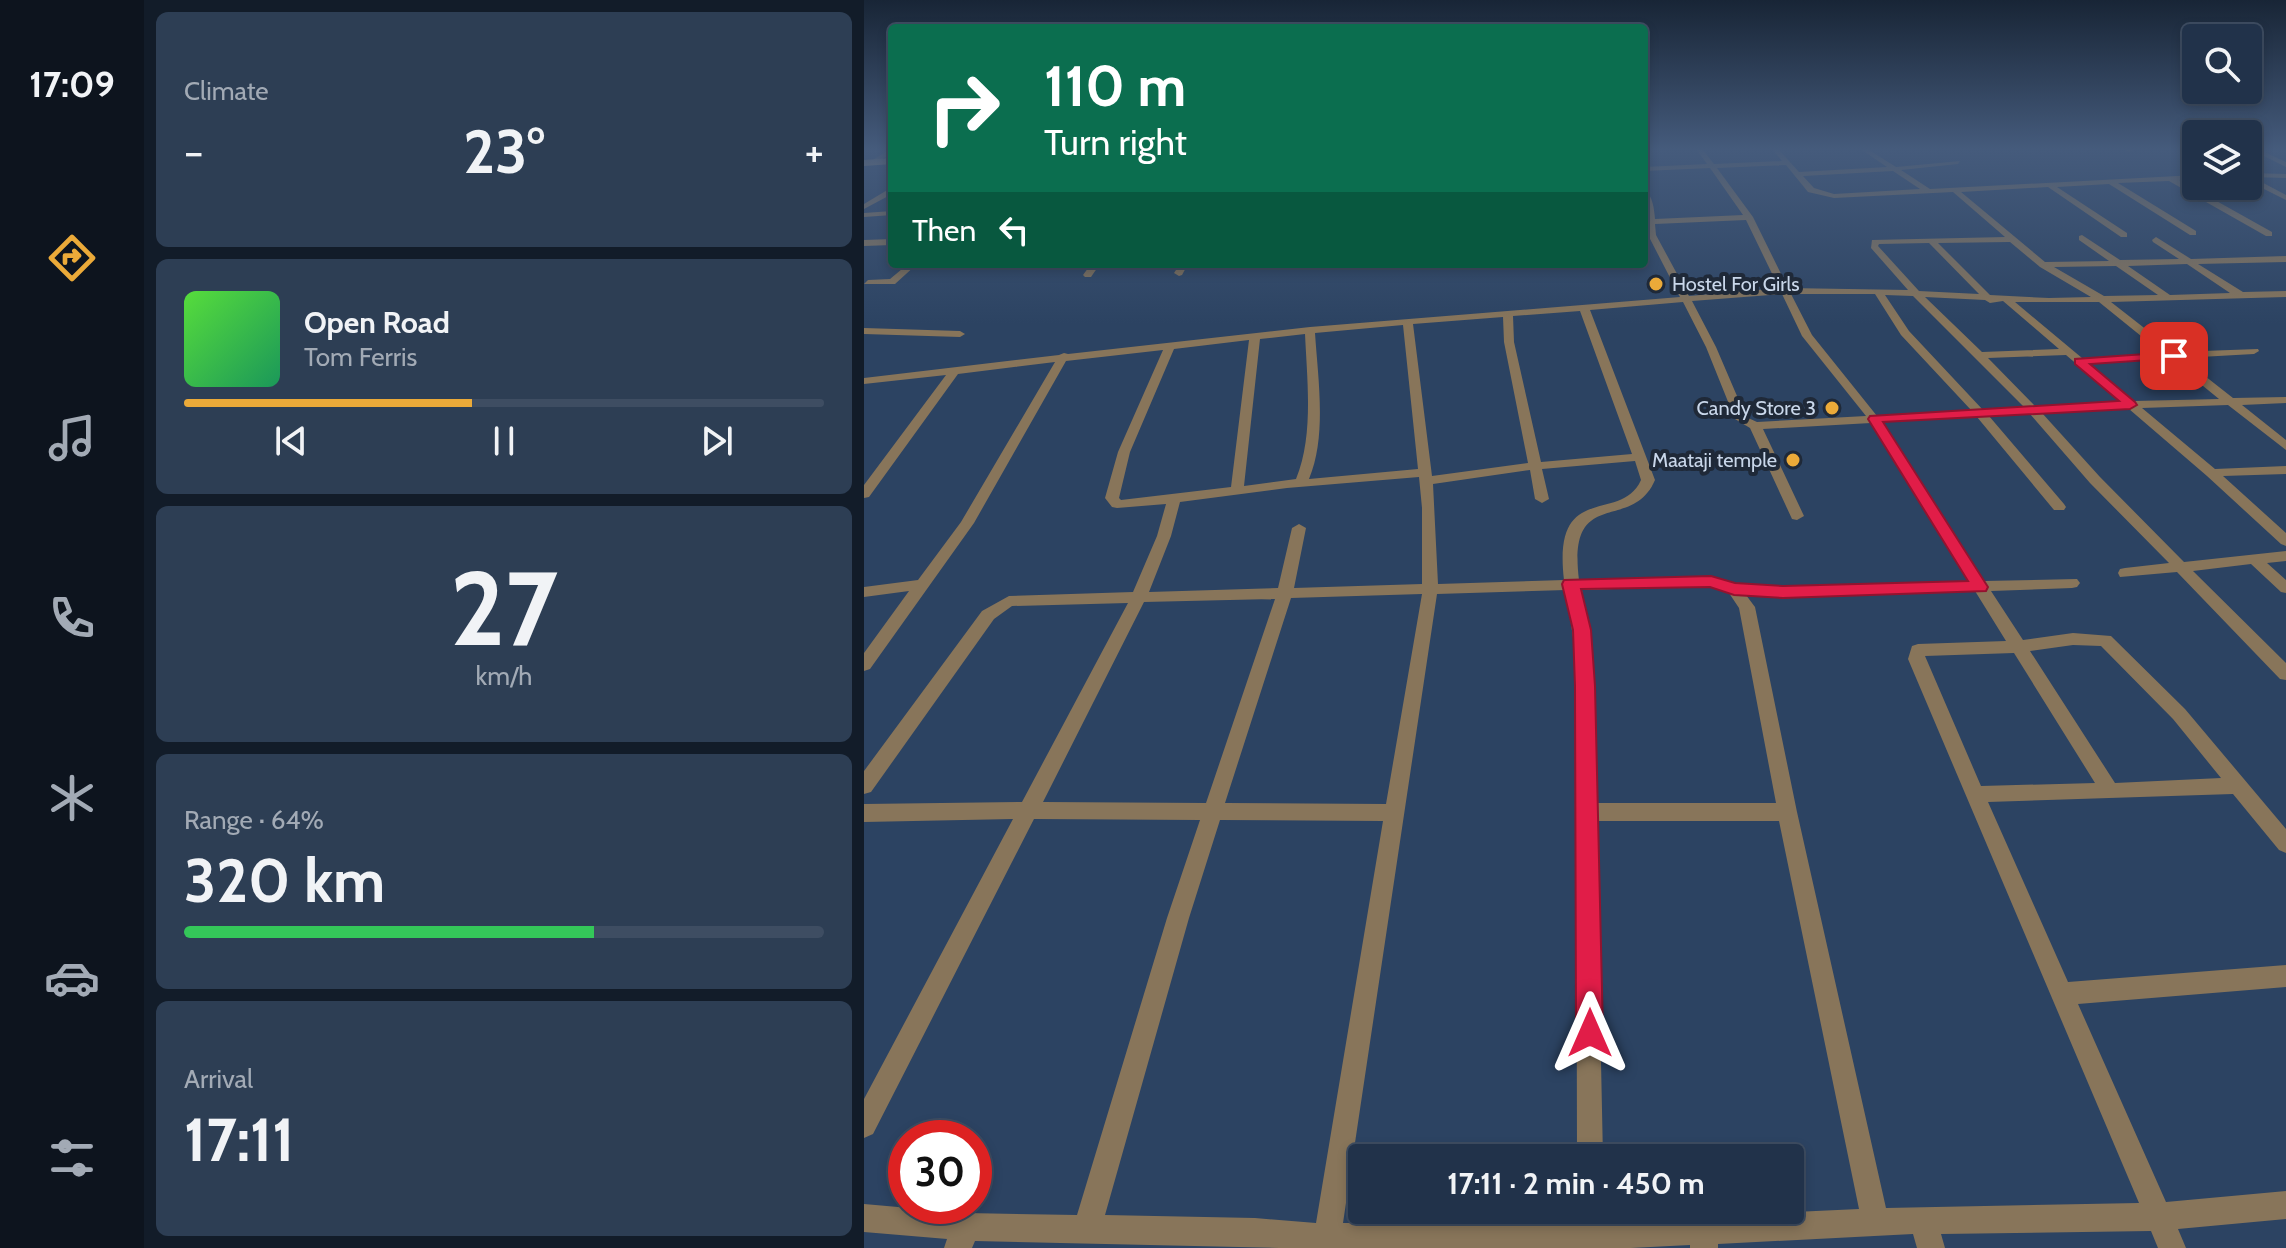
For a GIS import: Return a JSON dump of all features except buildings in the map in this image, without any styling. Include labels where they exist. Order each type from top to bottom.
[{"type":"street","points":[[1743,208],[1807,336],[1874,419],[2110,791]]},
{"type":"street","points":[[1975,208],[2043,265],[2101,299],[2286,446]]},
{"type":"street","points":[[2084,208],[2124,235]]},
{"type":"street","points":[[2153,208],[2193,233]]},
{"type":"street","points":[[2224,208],[2269,234]]},
{"type":"street","points":[[864,215],[888,213]]},
{"type":"street","points":[[1648,215],[1652,235],[1711,347],[1741,419],[1755,426],[2130,405],[2286,400]]},
{"type":"street","points":[[1649,222],[1749,217]]},
{"type":"street","points":[[2082,238],[2167,297]]},
{"type":"street","points":[[2010,239],[1875,242],[1874,246],[1917,295],[2034,410],[2095,480],[2286,674]]},
{"type":"street","points":[[1931,240],[1990,300]]},
{"type":"street","points":[[2156,240],[2240,295]]},
{"type":"street","points":[[864,243],[888,242]]},
{"type":"street","points":[[2043,265],[2286,259]]},
{"type":"street","points":[[865,285],[892,282],[908,268]]},
{"type":"street","points":[[1088,275],[1093,268]]},
{"type":"street","points":[[864,381],[1310,330],[1783,291],[1878,292],[2008,301],[2286,294]]},
{"type":"street","points":[[1878,292],[1905,333],[1980,413],[2059,507]]},
{"type":"street","points":[[2265,294],[2286,307]]},
{"type":"street","points":[[2008,301],[2212,473],[2286,541]]},
{"type":"street","points":[[1584,308],[1648,480],[1646,490],[1638,498],[1585,517],[1576,526],[1570,584],[1582,630],[1590,1144]]},
{"type":"street","points":[[1508,314],[1509,342],[1542,499]]},
{"type":"street","points":[[1327,1238],[1430,591],[1426,477],[1408,322]]},
{"type":"street","points":[[1290,486],[1301,482],[1306,473],[1312,374],[1310,330]]},
{"type":"street","points":[[864,331],[960,334]]},
{"type":"street","points":[[1237,491],[1255,336]]},
{"type":"street","points":[[1171,344],[1124,452],[1112,498],[1117,504],[1290,486],[1640,457]]},
{"type":"street","points":[[2079,361],[2254,351]]},
{"type":"street","points":[[1979,355],[2068,352]]},
{"type":"street","points":[[864,665],[967,523],[1064,356]]},
{"type":"street","points":[[864,494],[954,372]]},
{"type":"street","points":[[1755,426],[1797,516]]},
{"type":"street","points":[[2212,473],[2286,470]]},
{"type":"street","points":[[864,1125],[1139,597],[1164,536],[1174,499]]},
{"type":"street","points":[[1087,1229],[1178,918],[1285,592],[1299,528]]},
{"type":"street","points":[[2125,573],[2286,556]]},
{"type":"street","points":[[2254,559],[2286,588]]},
{"type":"street","points":[[864,786],[988,615],[1009,601],[1711,581],[1734,589],[1783,592],[2072,583]]},
{"type":"street","points":[[864,592],[924,584]]},
{"type":"street","points":[[1734,589],[1747,607],[1787,812],[1876,1224]]},
{"type":"street","points":[[2172,1248],[1916,659],[1918,650],[2018,647],[2073,639],[2105,640],[2179,714],[2286,844]]},
{"type":"street","points":[[1976,794],[2237,786]]},
{"type":"street","points":[[864,813],[1027,810],[1394,813]]},
{"type":"street","points":[[1587,812],[1787,812]]},
{"type":"street","points":[[2062,994],[2286,976]]},
{"type":"street","points":[[1597,1224],[1703,1239],[1923,1220],[2157,1217],[2286,1205]]},
{"type":"street","points":[[864,1218],[962,1238],[1087,1229],[1253,1240],[1470,1241],[1583,1224]]},
{"type":"street","points":[[1923,1220],[1931,1248]]},
{"type":"place","name":"Hostel For Girls","points":[[1656,284]]},
{"type":"place","name":"Candy Store 3","points":[[1832,408]]},
{"type":"place","name":"Maataji temple","points":[[1793,460]]},
{"type":"route","points":[[1590,1033],[1585,686],[1582,630],[1570,584],[1711,581],[1734,589],[1783,592],[1980,587],[1874,419],[2130,405],[2079,361],[2174,356]]}]
